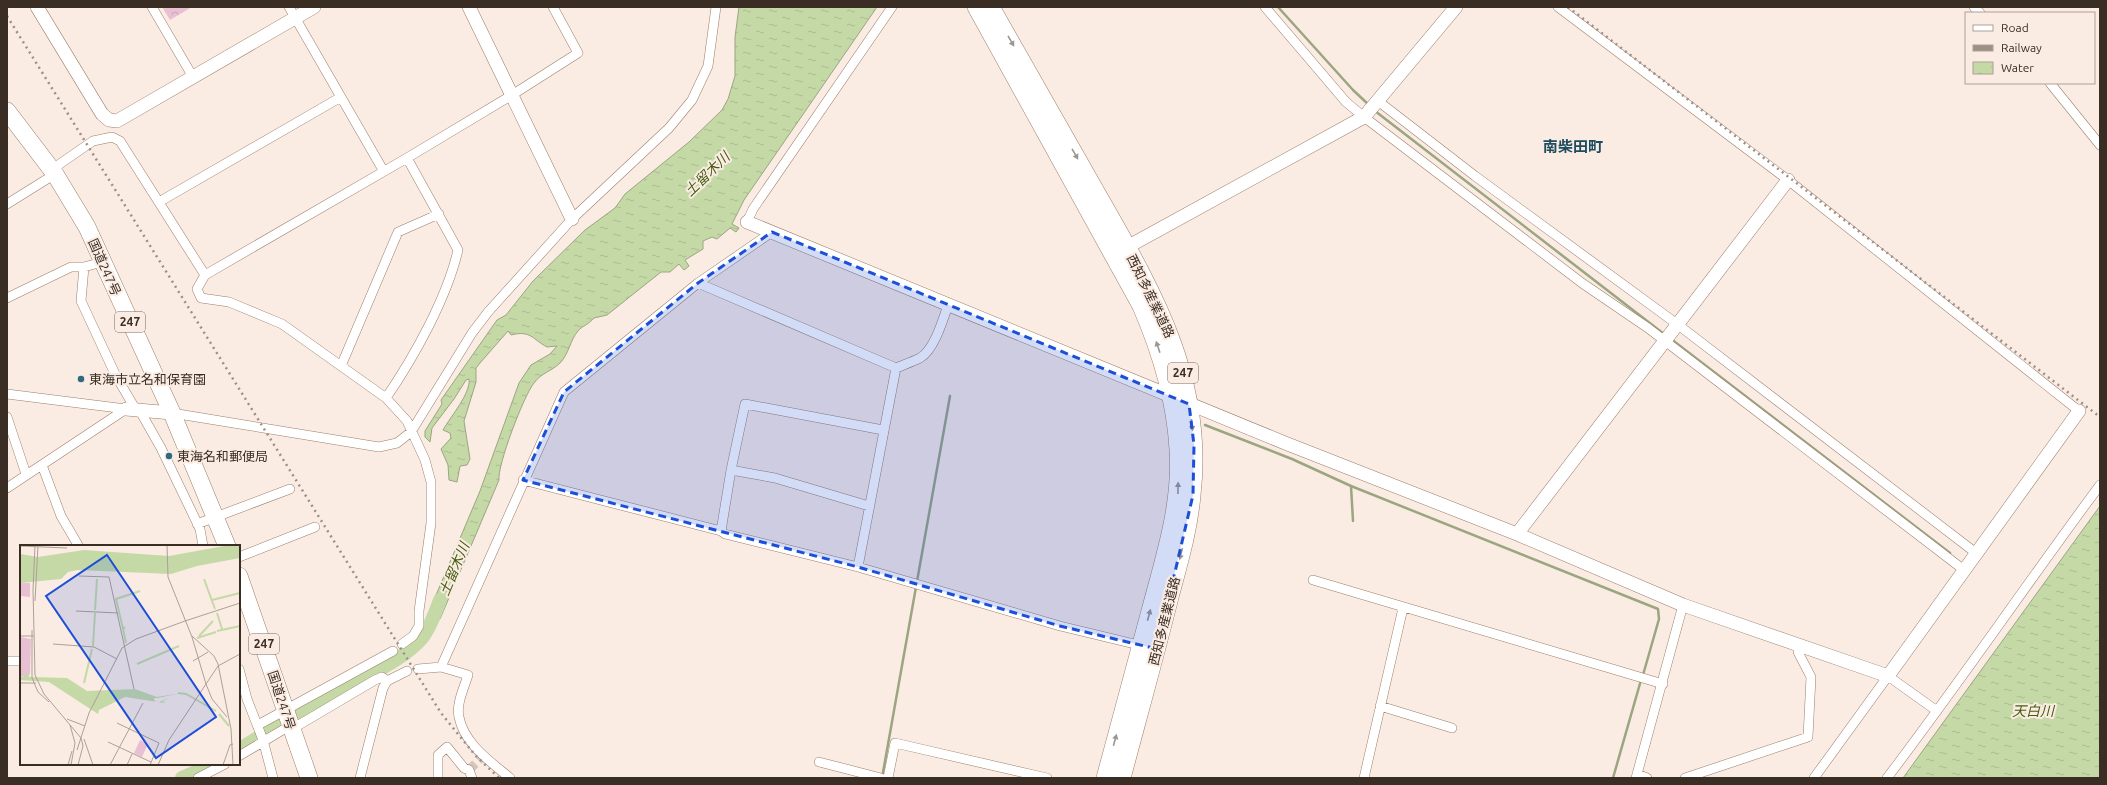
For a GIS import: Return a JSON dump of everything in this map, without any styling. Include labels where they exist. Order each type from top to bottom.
[{"type":"highway","name":"西知多産業道路","points":[[976,7],[1120,251],[1160,308],[1172,338],[1190,404],[1194,445],[1193,495],[1184,542],[1122,778]]},
{"type":"highway","name":"西知多産業道路","points":[[991,7],[1120,251],[1154,336],[1166,371],[1172,397],[1178,449],[1178,496],[1169,541],[1105,778]]},
{"type":"highway","name":"国道247号","points":[[7,111],[53,172],[87,227],[172,413],[228,545]]},
{"type":"highway","name":"国道247号","points":[[240,579],[309,778]]},
{"type":"street","points":[[37,7],[102,114],[109,120],[117,121],[193,77],[292,12],[314,7]]},
{"type":"street","points":[[152,7],[193,77]]},
{"type":"street","points":[[469,7],[572,219]]},
{"type":"street","points":[[402,644],[413,636],[419,626],[419,611],[431,523],[431,482],[425,460],[400,412],[386,398],[282,324],[229,302],[202,298],[197,289],[205,275],[383,170],[407,158],[512,95],[578,53],[553,7]]},
{"type":"street","points":[[7,394],[134,410],[172,413],[379,447],[397,443],[411,432],[472,333],[484,317],[572,219],[669,128],[692,100],[708,66],[716,7]]},
{"type":"street","points":[[892,7],[752,209],[747,222],[1292,446],[1517,534],[1684,605],[1888,676],[1937,711]]},
{"type":"street","points":[[1265,7],[1346,102],[1364,117],[1582,283],[1664,341],[1964,570]]},
{"type":"street","points":[[1120,251],[1364,117],[1456,7]]},
{"type":"street","points":[[1558,7],[1788,180],[2079,411],[1814,778]]},
{"type":"street","points":[[292,12],[383,170]]},
{"type":"street","points":[[2051,84],[2100,145]]},
{"type":"street","points":[[159,202],[341,97]]},
{"type":"street","points":[[1378,101],[1474,176],[1677,324],[1976,553]]},
{"type":"street","points":[[7,204],[53,172],[93,141],[112,137],[120,141],[205,275]]},
{"type":"street","points":[[386,398],[406,369],[433,316],[456,260],[458,250],[407,158]]},
{"type":"street","points":[[1517,534],[1586,446],[1664,341],[1788,180]]},
{"type":"street","points":[[341,366],[398,232],[439,214]]},
{"type":"street","points":[[441,667],[523,480],[564,392],[698,283],[772,232]]},
{"type":"street","points":[[7,298],[71,267],[84,267],[102,262]]},
{"type":"street","points":[[84,267],[81,301],[116,376],[134,410],[161,448],[197,524],[203,545]]},
{"type":"street","points":[[698,283],[896,368],[921,358],[927,351],[938,332],[948,305]]},
{"type":"street","points":[[858,567],[868,506],[896,368]]},
{"type":"street","points":[[721,531],[731,470],[745,404],[883,430]]},
{"type":"street","points":[[7,488],[26,474],[134,410]]},
{"type":"street","points":[[7,417],[26,474]]},
{"type":"street","points":[[42,465],[61,516],[78,545]]},
{"type":"street","points":[[731,470],[775,478],[868,506]]},
{"type":"street","points":[[523,480],[721,531],[724,534],[858,567],[1060,626],[1157,649]]},
{"type":"street","points":[[1887,778],[2100,485]]},
{"type":"street","points":[[197,524],[290,489]]},
{"type":"street","points":[[240,557],[315,527]]},
{"type":"street","points":[[1313,580],[1403,608],[1663,684]]},
{"type":"street","points":[[1647,778],[1637,776],[1684,605]]},
{"type":"street","points":[[1364,778],[1403,608]]},
{"type":"street","points":[[1685,778],[1808,737],[1811,677],[1798,652],[1799,646]]},
{"type":"street","points":[[240,755],[263,740],[289,719],[393,650]]},
{"type":"street","points":[[7,661],[20,661]]},
{"type":"street","points":[[418,669],[441,667],[468,675],[460,701],[459,717],[465,732],[483,756],[510,778]]},
{"type":"street","points":[[360,778],[383,688],[387,681],[407,671]]},
{"type":"street","points":[[240,677],[243,700],[258,726],[273,778]]},
{"type":"street","points":[[258,726],[289,719],[382,677],[387,681]]},
{"type":"street","points":[[1380,706],[1452,728]]},
{"type":"street","points":[[888,778],[896,743],[1048,778]]},
{"type":"street","points":[[438,778],[438,755],[447,747],[464,768],[470,770],[472,778]]},
{"type":"street","points":[[819,762],[881,778]]},
{"type":"street","points":[[198,778],[224,765]]},
{"type":"highlighted area","points":[[772,232],[1189,404],[1194,445],[1193,495],[1157,649],[1060,626],[858,567],[523,480],[564,392],[698,283]]},
{"type":"green space","points":[[162,7],[192,7],[170,20]]},
{"type":"water","points":[[739,7],[877,7],[744,200],[732,224],[739,228],[736,232],[730,228],[717,239],[712,237],[703,241],[703,249],[685,260],[689,266],[684,270],[679,264],[670,272],[661,272],[607,315],[594,318],[578,331],[560,363],[534,383],[524,401],[512,431],[502,461],[499,480],[440,619],[428,614],[480,491],[519,383],[531,365],[550,354],[557,346],[547,347],[527,334],[511,335],[508,331],[476,368],[476,382],[464,421],[470,459],[467,465],[460,466],[457,482],[449,480],[448,465],[441,449],[451,438],[450,433],[443,430],[464,398],[469,385],[469,379],[466,380],[432,428],[430,442],[425,437],[425,431],[442,404],[441,400],[497,320],[506,315],[533,281],[585,230],[615,208],[625,194],[689,142],[722,110],[728,99],[735,76],[735,37]]},
{"type":"water","name":"天白川","points":[[2100,506],[2100,778],[1903,778]]},
{"type":"waterway","points":[[1278,7],[1353,90],[1369,105]]},
{"type":"waterway","points":[[1375,111],[1664,334]]},
{"type":"waterway","points":[[1671,339],[1950,553]]},
{"type":"waterway","points":[[882,778],[950,396]]},
{"type":"waterway","points":[[1205,425],[1292,459],[1351,486],[1353,521]]},
{"type":"waterway","points":[[1351,486],[1658,609],[1659,619],[1643,675]]},
{"type":"waterway","name":"土留木川","points":[[240,749],[285,722],[402,656],[425,634],[440,600]]},
{"type":"waterway","points":[[1613,778],[1641,680]]},
{"type":"waterway","name":"土留木川","points":[[182,778],[212,765]]},
{"type":"tunnel","points":[[469,770],[483,756]]},
{"type":"railway","points":[[1568,7],[2100,417]]},
{"type":"railway","points":[[7,16],[441,713],[475,755],[499,778]]},
{"type":"place","name":"東海市立名和保育園","points":[[81,379]]},
{"type":"place","name":"東海名和郵便局","points":[[169,456]]},
{"type":"district","name":"南柴田町","points":[[1573,147]]}]
